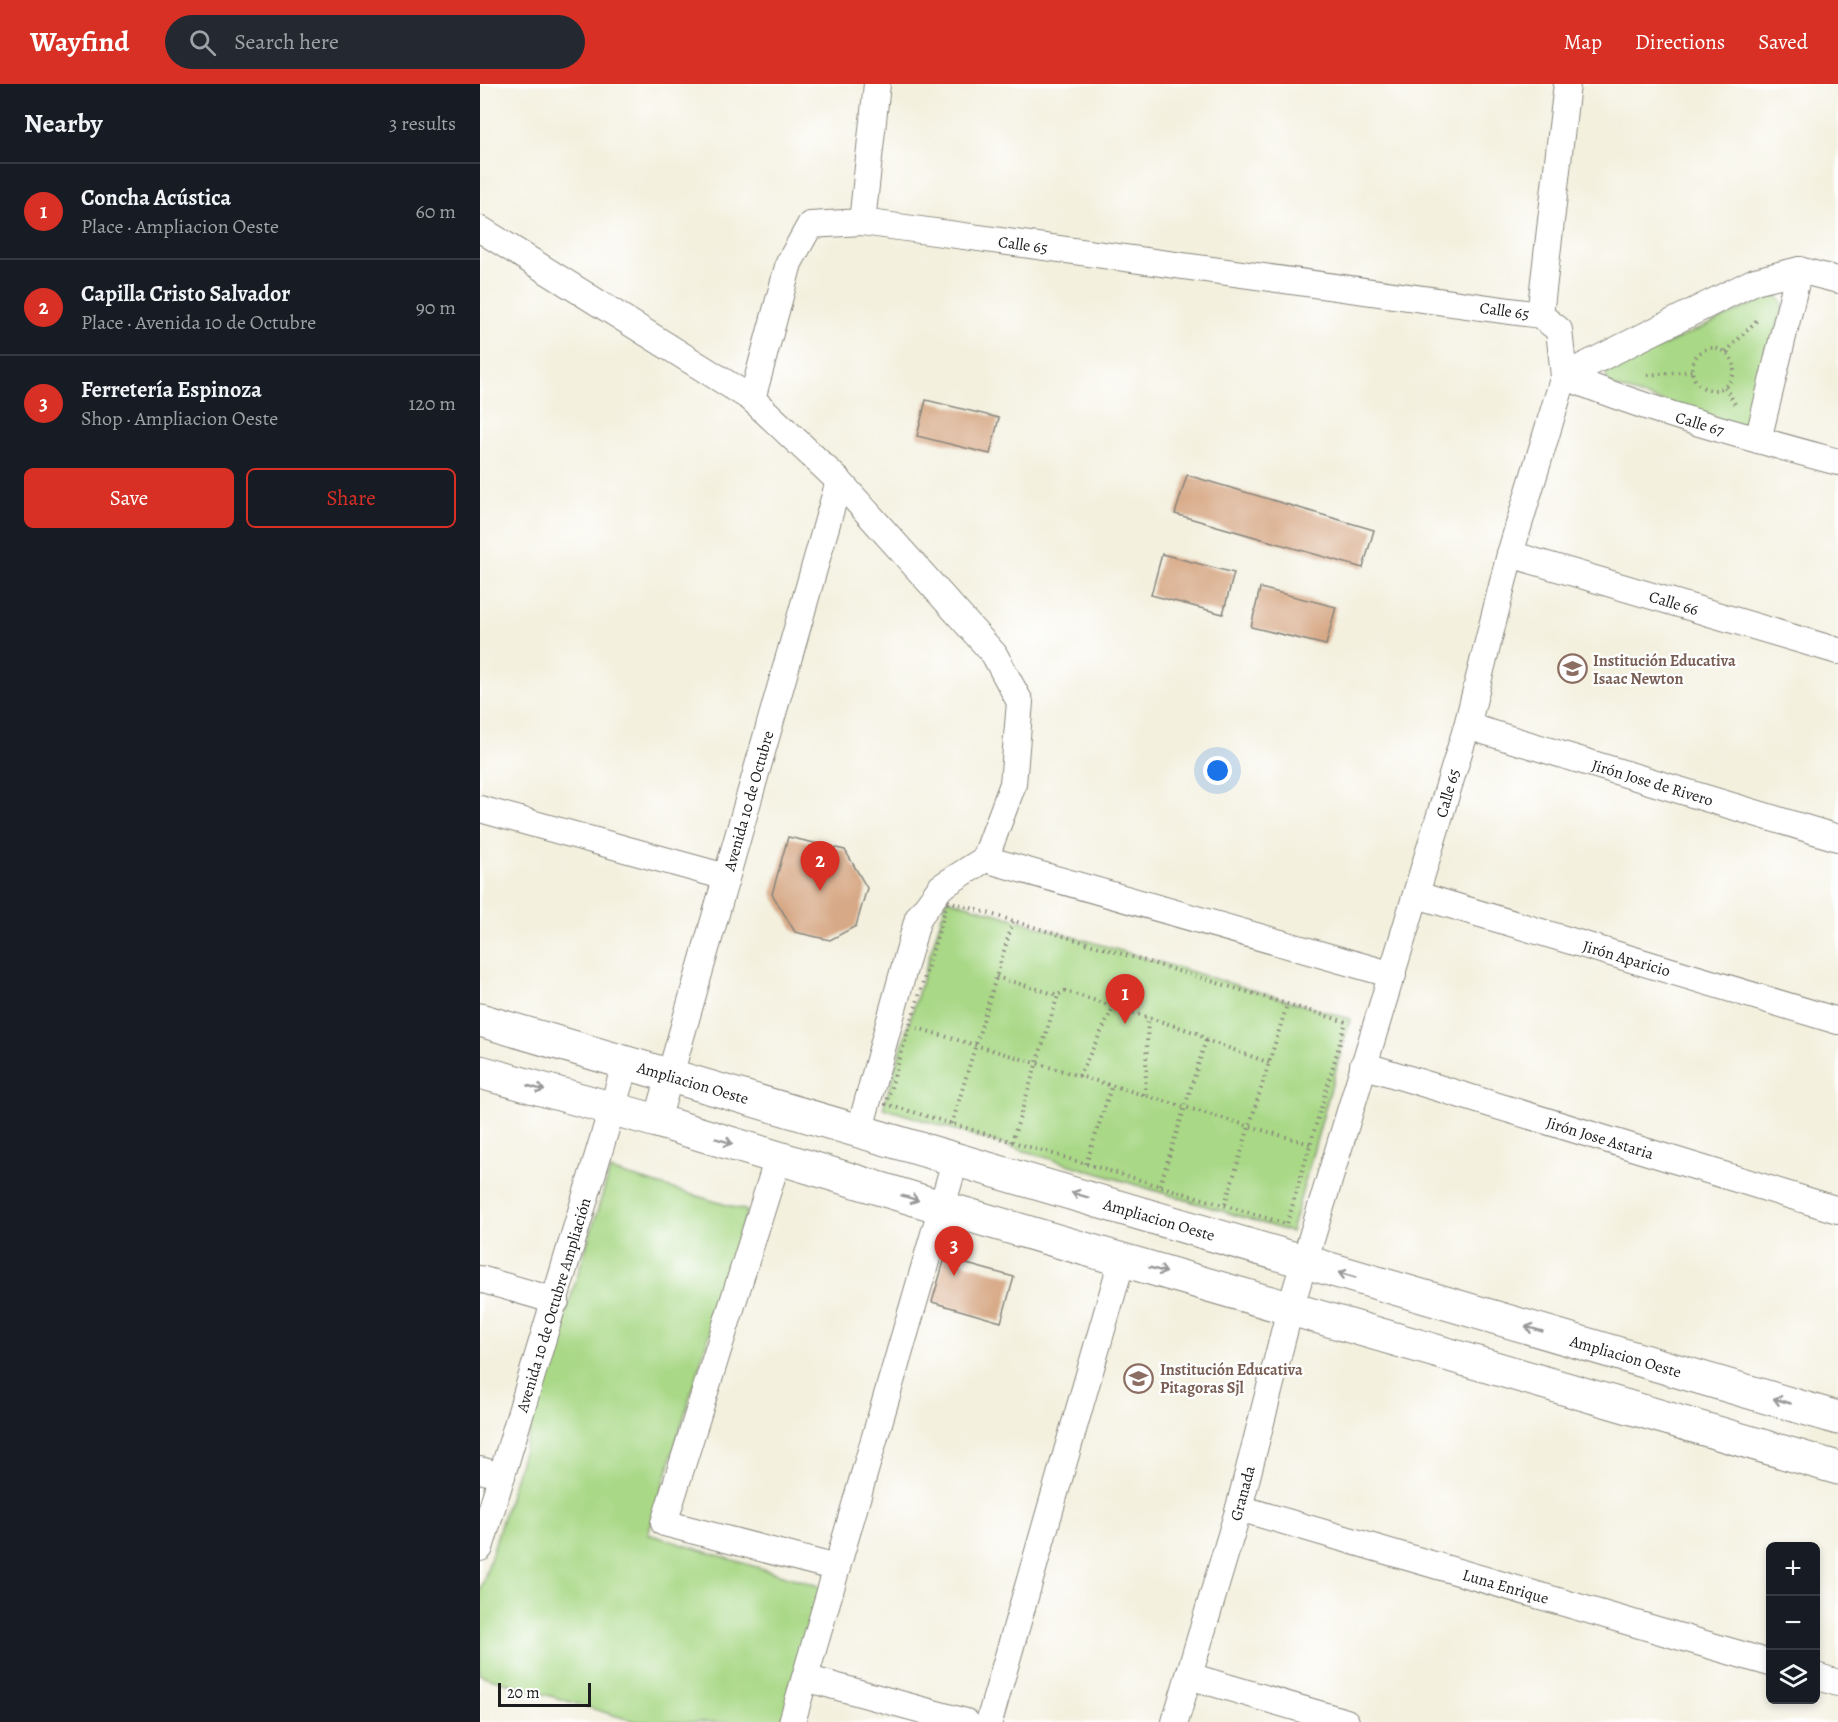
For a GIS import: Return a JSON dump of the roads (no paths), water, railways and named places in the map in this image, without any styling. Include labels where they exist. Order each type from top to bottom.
[{"type":"main road","name":"Ampliacion Oeste","points":[[480,1020],[860,1129],[1838,1418]]},
{"type":"main road","points":[[480,1072],[614,1111],[657,1121],[944,1208],[1838,1468]]},
{"type":"street","points":[[862,222],[877,84]]},
{"type":"street","points":[[1540,315],[1567,84]]},
{"type":"street","name":"Calle 65","points":[[752,399],[789,263],[810,225],[862,222],[1540,315],[1559,330],[1564,376],[1510,554],[1467,726],[1305,1262]]},
{"type":"street","points":[[480,229],[752,399],[839,481],[994,654],[1020,702],[1012,784],[985,859],[941,887],[918,918],[860,1129]]},
{"type":"street","points":[[1564,376],[1755,281],[1798,270],[1838,280]]},
{"type":"street","points":[[1758,440],[1798,270]]},
{"type":"street","name":"Calle 67","points":[[1564,376],[1595,389],[1758,440],[1838,462]]},
{"type":"street","name":"Avenida 10 de Octubre","points":[[657,1121],[839,481]]},
{"type":"street","name":"Calle 66","points":[[1510,554],[1838,651]]},
{"type":"street","name":"Jirón Jose de Rivero","points":[[1467,726],[1838,838]]},
{"type":"street","points":[[480,809],[726,877]]},
{"type":"street","points":[[985,859],[1393,975]]},
{"type":"street","name":"Jirón Aparicio","points":[[1417,895],[1838,1021]]},
{"type":"street","name":"Avenida 10 de Octubre Ampliación","points":[[480,1548],[491,1473],[556,1301],[614,1111],[626,1062]]},
{"type":"street","name":"Jirón Jose Astaria","points":[[1363,1065],[1838,1210]]},
{"type":"street","points":[[778,1158],[664,1523],[837,1568]]},
{"type":"street","points":[[792,1722],[944,1208],[956,1158]]},
{"type":"street","points":[[989,1722],[1122,1260]]},
{"type":"street","name":"Granada","points":[[1175,1722],[1239,1508],[1290,1308],[1305,1262]]},
{"type":"street","points":[[480,1279],[556,1301]]},
{"type":"street","name":"Luna Enrique","points":[[1239,1508],[1766,1662]]},
{"type":"street","points":[[1189,1676],[1346,1722]]},
{"type":"street","points":[[805,1678],[966,1722]]},
{"type":"street","points":[[1820,1678],[1838,1683]]},
{"type":"place","name":"Institución Educativa Isaac Newton","points":[[1572,669]]},
{"type":"place","name":"Capilla Cristo Salvador","points":[[820,891]]},
{"type":"place","name":"Concha Acústica","points":[[1125,1024]]},
{"type":"place","name":"Ferretería Espinoza","points":[[954,1276]]},
{"type":"place","name":"Institución Educativa Pitagoras Sjl","points":[[1139,1378]]}]
